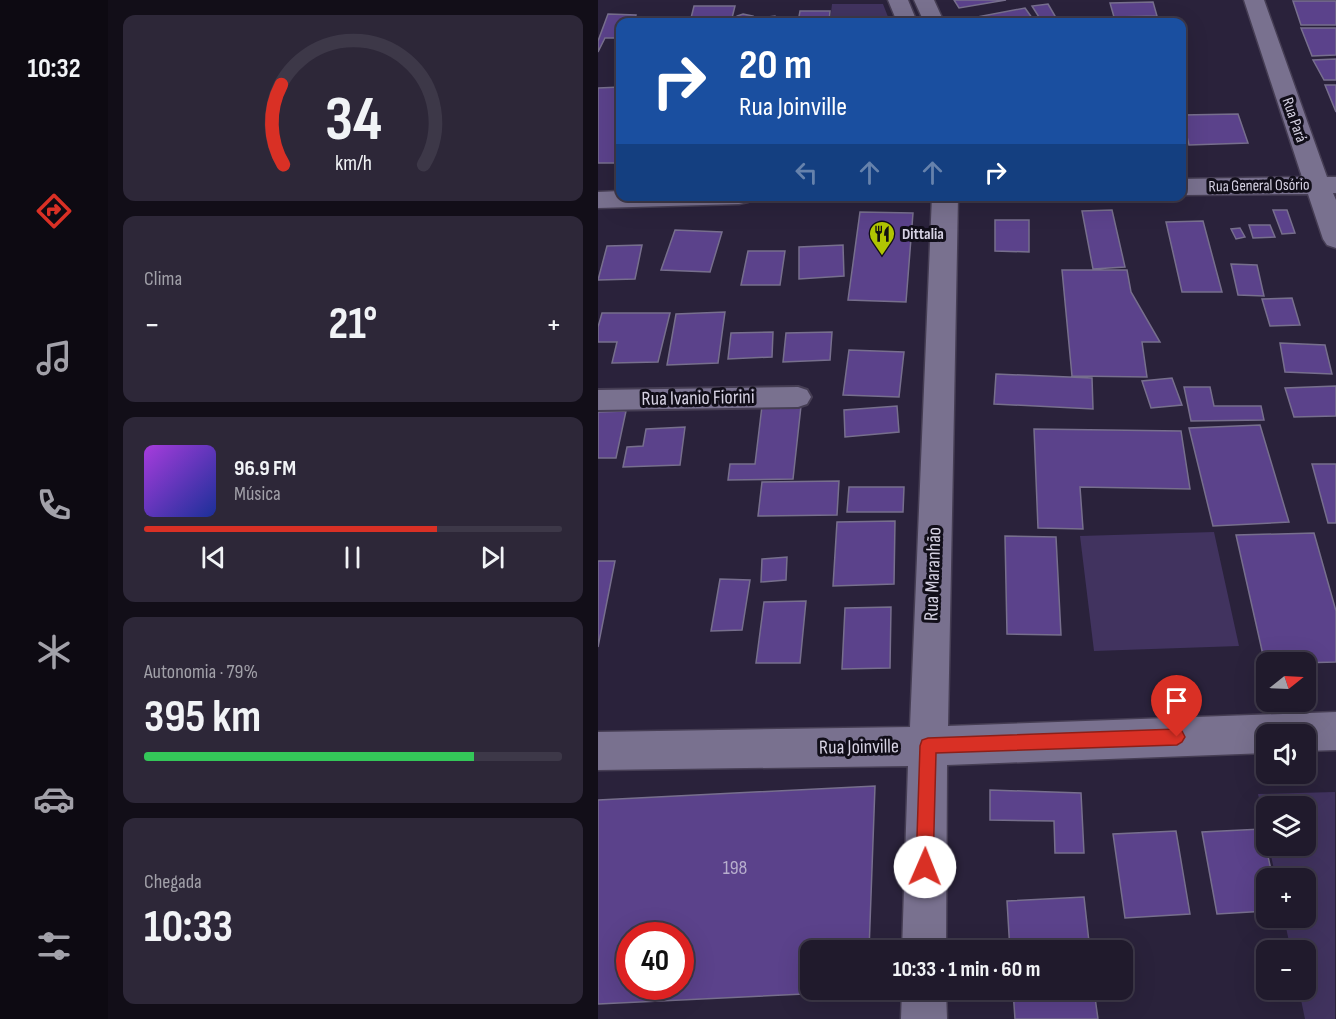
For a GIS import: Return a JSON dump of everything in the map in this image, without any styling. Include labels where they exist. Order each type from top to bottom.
[{"type":"street","points":[[898,0],[905,18]]},
{"type":"street","points":[[924,0],[932,18]]},
{"type":"street","name":"Rua Pará","points":[[1254,0],[1326,185],[1336,239]]},
{"type":"street","name":"Rua General Osório","points":[[1186,187],[1326,185]]},
{"type":"street","points":[[598,200],[616,199]]},
{"type":"street","name":"Rua Maranhão","points":[[924,940],[945,201]]},
{"type":"street","name":"Rua Ivanio Fiorini","points":[[598,400],[798,397]]},
{"type":"street","name":"Rua Joinville","points":[[598,751],[928,746],[1336,731]]},
{"type":"street","points":[[924,1000],[924,1019]]},
{"type":"shaded area","points":[[832,4],[883,4],[888,18],[830,18]]},
{"type":"shaded area","points":[[1214,532],[1239,646],[1094,651],[1080,536]]},
{"type":"shaded area","points":[[1335,792],[1335,1019],[1305,1019],[1301,1000],[1316,1000],[1316,940],[1289,940],[1286,928],[1316,928],[1316,868],[1274,868],[1271,856],[1316,856],[1316,796],[1258,796],[1258,794]]},
{"type":"building","points":[[954,0],[1006,0],[959,8]]},
{"type":"building","points":[[1293,1],[1336,1],[1336,25],[1301,25]]},
{"type":"building","points":[[1153,2],[1157,16],[1114,17],[1110,3]]},
{"type":"building","points":[[1048,4],[1056,18],[1040,18],[1032,6]]},
{"type":"building","points":[[694,6],[735,6],[732,18],[691,18]]},
{"type":"building","points":[[1025,8],[1032,18],[978,18]]},
{"type":"building","points":[[800,11],[830,11],[829,18],[799,18]]},
{"type":"building","points":[[608,14],[636,15],[636,18],[616,18],[616,38],[605,38],[598,52],[598,41]]},
{"type":"building","points":[[743,14],[753,16],[752,18],[737,18]]},
{"type":"building","points":[[1301,28],[1336,28],[1336,55],[1312,56]]},
{"type":"building","points":[[1336,59],[1336,80],[1324,80],[1313,60]]},
{"type":"building","points":[[1325,85],[1336,85],[1336,112]]},
{"type":"building","points":[[616,87],[616,163],[598,163],[598,88]]},
{"type":"building","points":[[1238,114],[1248,143],[1189,145],[1186,115]]},
{"type":"building","points":[[1112,210],[1125,267],[1093,269],[1082,211]]},
{"type":"building","points":[[1273,210],[1287,210],[1295,233],[1282,234]]},
{"type":"building","name":"Dittalia","points":[[860,212],[913,213],[906,302],[848,300]]},
{"type":"building","points":[[995,220],[1029,220],[1029,252],[995,251]]},
{"type":"building","points":[[1203,221],[1222,292],[1182,292],[1166,222]]},
{"type":"building","points":[[1249,225],[1270,225],[1275,237],[1253,238]]},
{"type":"building","points":[[1240,228],[1245,237],[1236,239],[1231,229]]},
{"type":"building","points":[[675,230],[722,232],[710,272],[661,270]]},
{"type":"building","points":[[642,245],[635,279],[598,280],[607,246]]},
{"type":"building","points":[[843,245],[844,276],[799,279],[799,247]]},
{"type":"building","points":[[748,251],[785,251],[780,285],[741,285]]},
{"type":"building","points":[[1231,264],[1257,265],[1264,296],[1238,295]]},
{"type":"building","points":[[1062,270],[1127,270],[1131,292],[1160,342],[1142,342],[1147,377],[1072,376]]},
{"type":"building","points":[[1292,298],[1300,325],[1270,326],[1262,299]]},
{"type":"building","points":[[725,312],[718,363],[667,365],[676,314]]},
{"type":"building","points":[[602,313],[670,313],[658,362],[612,363],[617,342],[598,342],[598,327]]},
{"type":"building","points":[[773,332],[772,357],[728,359],[731,333]]},
{"type":"building","points":[[832,332],[830,360],[783,362],[786,333]]},
{"type":"building","points":[[1280,343],[1325,345],[1332,374],[1285,372]]},
{"type":"building","points":[[849,350],[904,352],[899,397],[843,395]]},
{"type":"building","points":[[996,374],[1092,378],[1093,409],[994,404]]},
{"type":"building","points":[[1172,378],[1182,405],[1151,408],[1142,381]]},
{"type":"building","points":[[1336,386],[1336,416],[1294,417],[1285,388]]},
{"type":"building","points":[[1184,387],[1210,387],[1214,406],[1261,406],[1264,420],[1191,421]]},
{"type":"building","points":[[762,406],[801,406],[793,479],[728,480],[730,464],[755,464]]},
{"type":"building","points":[[897,406],[899,432],[845,437],[844,410]]},
{"type":"building","points":[[626,411],[616,458],[598,458],[598,412]]},
{"type":"building","points":[[1260,425],[1289,522],[1213,526],[1189,428]]},
{"type":"building","points":[[685,427],[680,465],[623,467],[627,447],[643,446],[646,429]]},
{"type":"building","points":[[1034,429],[1181,431],[1190,489],[1080,487],[1083,529],[1038,528]]},
{"type":"building","points":[[1312,464],[1336,464],[1336,523],[1328,523]]},
{"type":"building","points":[[839,481],[837,515],[758,516],[762,482]]},
{"type":"building","points":[[849,487],[904,487],[903,512],[847,512]]},
{"type":"building","points":[[895,521],[894,584],[833,586],[837,522]]},
{"type":"building","points":[[1314,533],[1336,611],[1336,662],[1316,663],[1316,652],[1262,652],[1236,535]]},
{"type":"building","points":[[1005,536],[1056,537],[1061,635],[1007,634]]},
{"type":"building","points":[[787,557],[786,580],[761,582],[762,559]]},
{"type":"building","points":[[598,561],[615,561],[598,647]]},
{"type":"building","points":[[720,579],[750,580],[742,630],[711,631]]},
{"type":"building","points":[[806,601],[800,663],[756,663],[764,602]]},
{"type":"building","points":[[891,607],[890,668],[842,669],[845,608]]},
{"type":"building","points":[[875,786],[869,940],[800,940],[800,994],[694,999],[694,922],[616,922],[616,1000],[681,1000],[598,1004],[598,800]]},
{"type":"building","points":[[990,790],[1081,793],[1084,853],[1055,853],[1054,821],[990,820]]},
{"type":"building","points":[[1256,829],[1256,856],[1268,856],[1271,868],[1256,868],[1256,912],[1217,914],[1202,832]]},
{"type":"building","points":[[1176,831],[1190,914],[1125,918],[1113,834]]},
{"type":"building","points":[[1084,897],[1089,940],[1009,940],[1007,901]]},
{"type":"building","points":[[1014,1000],[1095,1000],[1098,1019],[1015,1019]]},
{"type":"place","name":"Dittalia","points":[[882,257]]},
{"type":"route","points":[[925,867],[928,746],[1177,737]]}]
